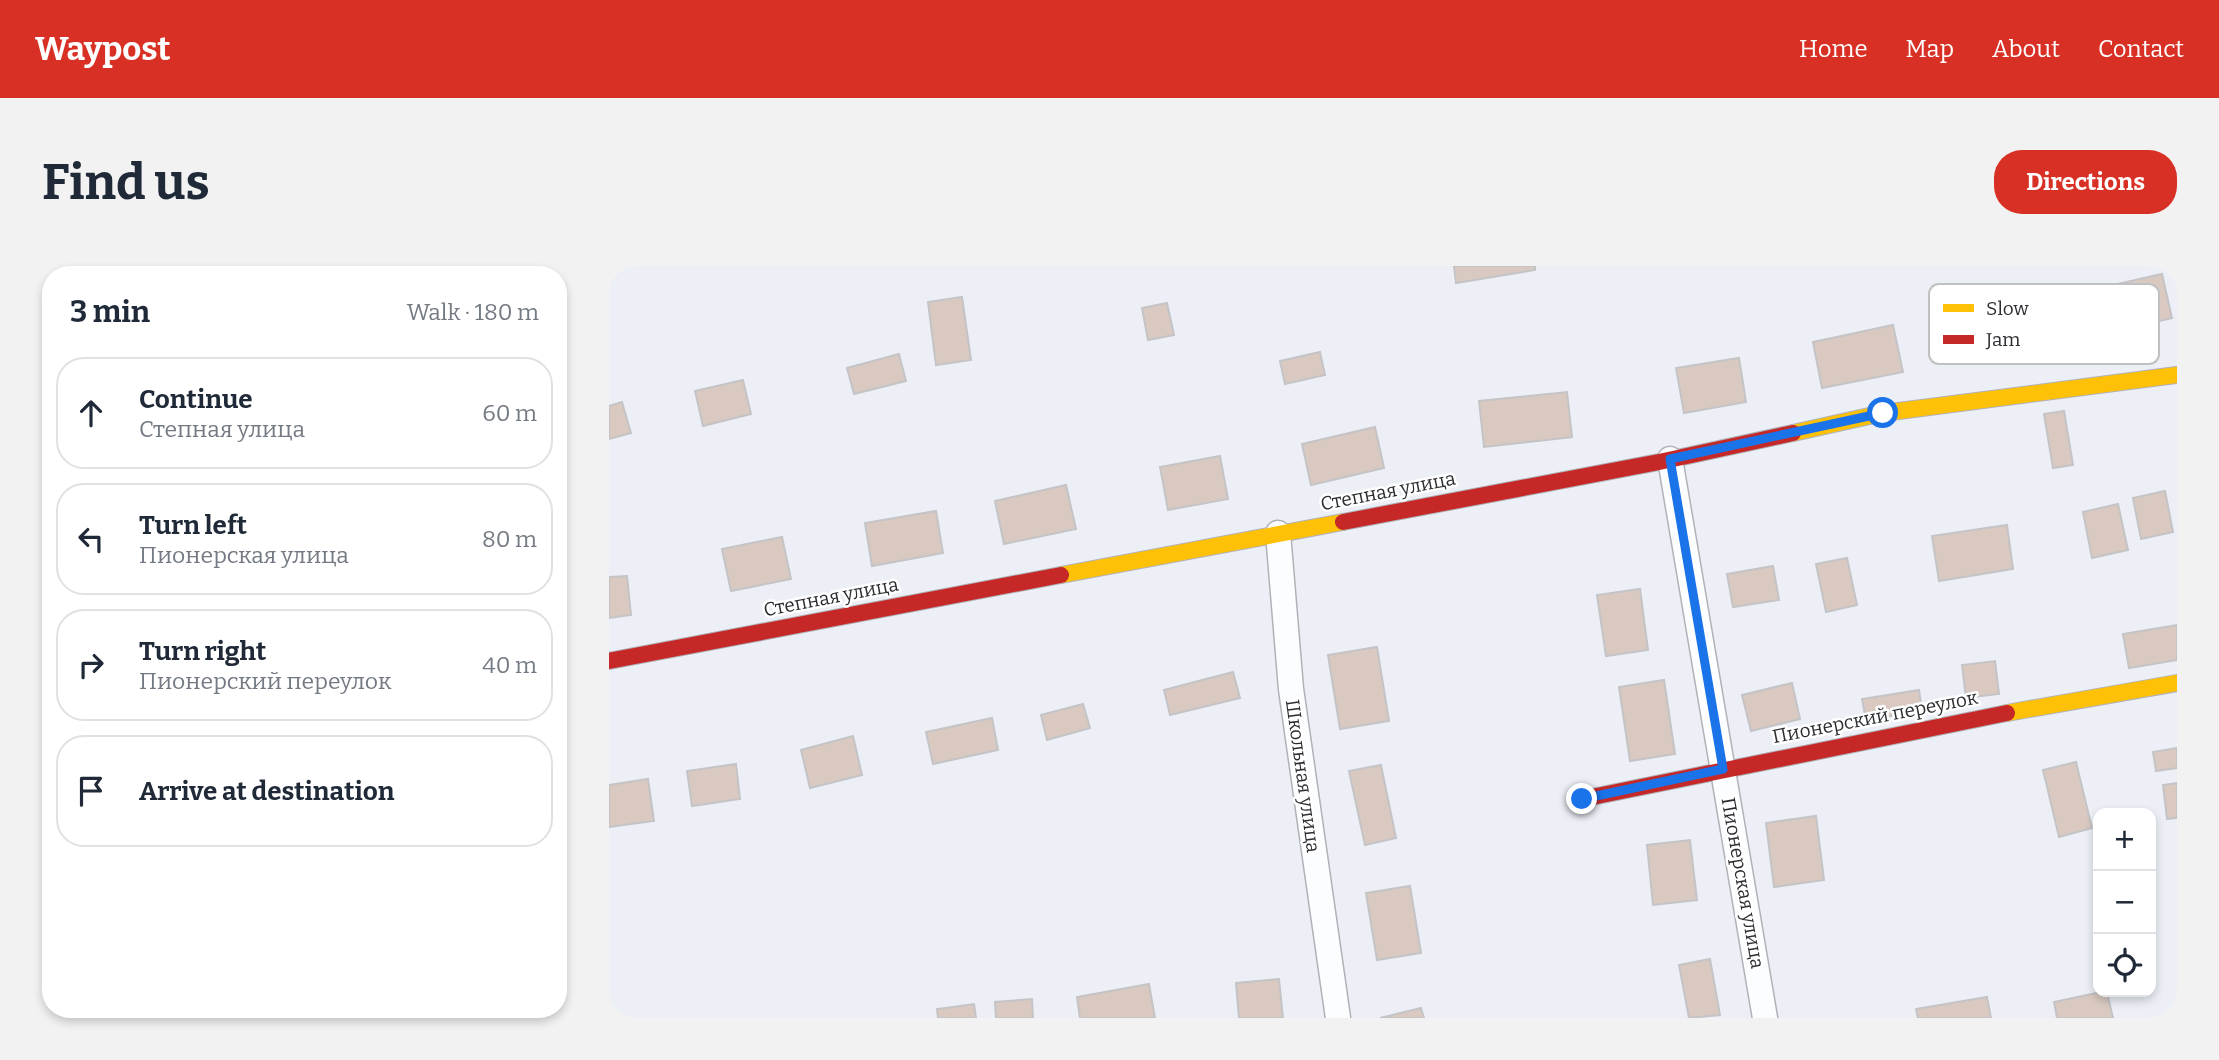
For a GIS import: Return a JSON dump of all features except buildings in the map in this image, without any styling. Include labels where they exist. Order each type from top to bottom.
[{"type":"street","name":"Степная улица","points":[[609,661],[1670,459],[1883,413],[2177,375]]},
{"type":"street","name":"Пионерская улица","points":[[1670,459],[1765,1018]]},
{"type":"street","name":"Школьная улица","points":[[1278,533],[1291,689],[1338,1018]]},
{"type":"street","name":"Пионерский переулок","points":[[1582,799],[2028,709],[2177,683]]},
{"type":"traffic: slow","points":[[1793,433],[1883,413],[2177,375]]},
{"type":"traffic: slow","points":[[1061,575],[1343,522]]},
{"type":"traffic: slow","points":[[2007,713],[2177,683]]},
{"type":"traffic: jam","points":[[1343,522],[1659,462],[1793,433]]},
{"type":"traffic: jam","points":[[609,661],[1061,575]]},
{"type":"traffic: jam","points":[[1582,799],[2007,713]]},
{"type":"route","points":[[1582,799],[1723,769],[1670,459],[1883,413]]}]
